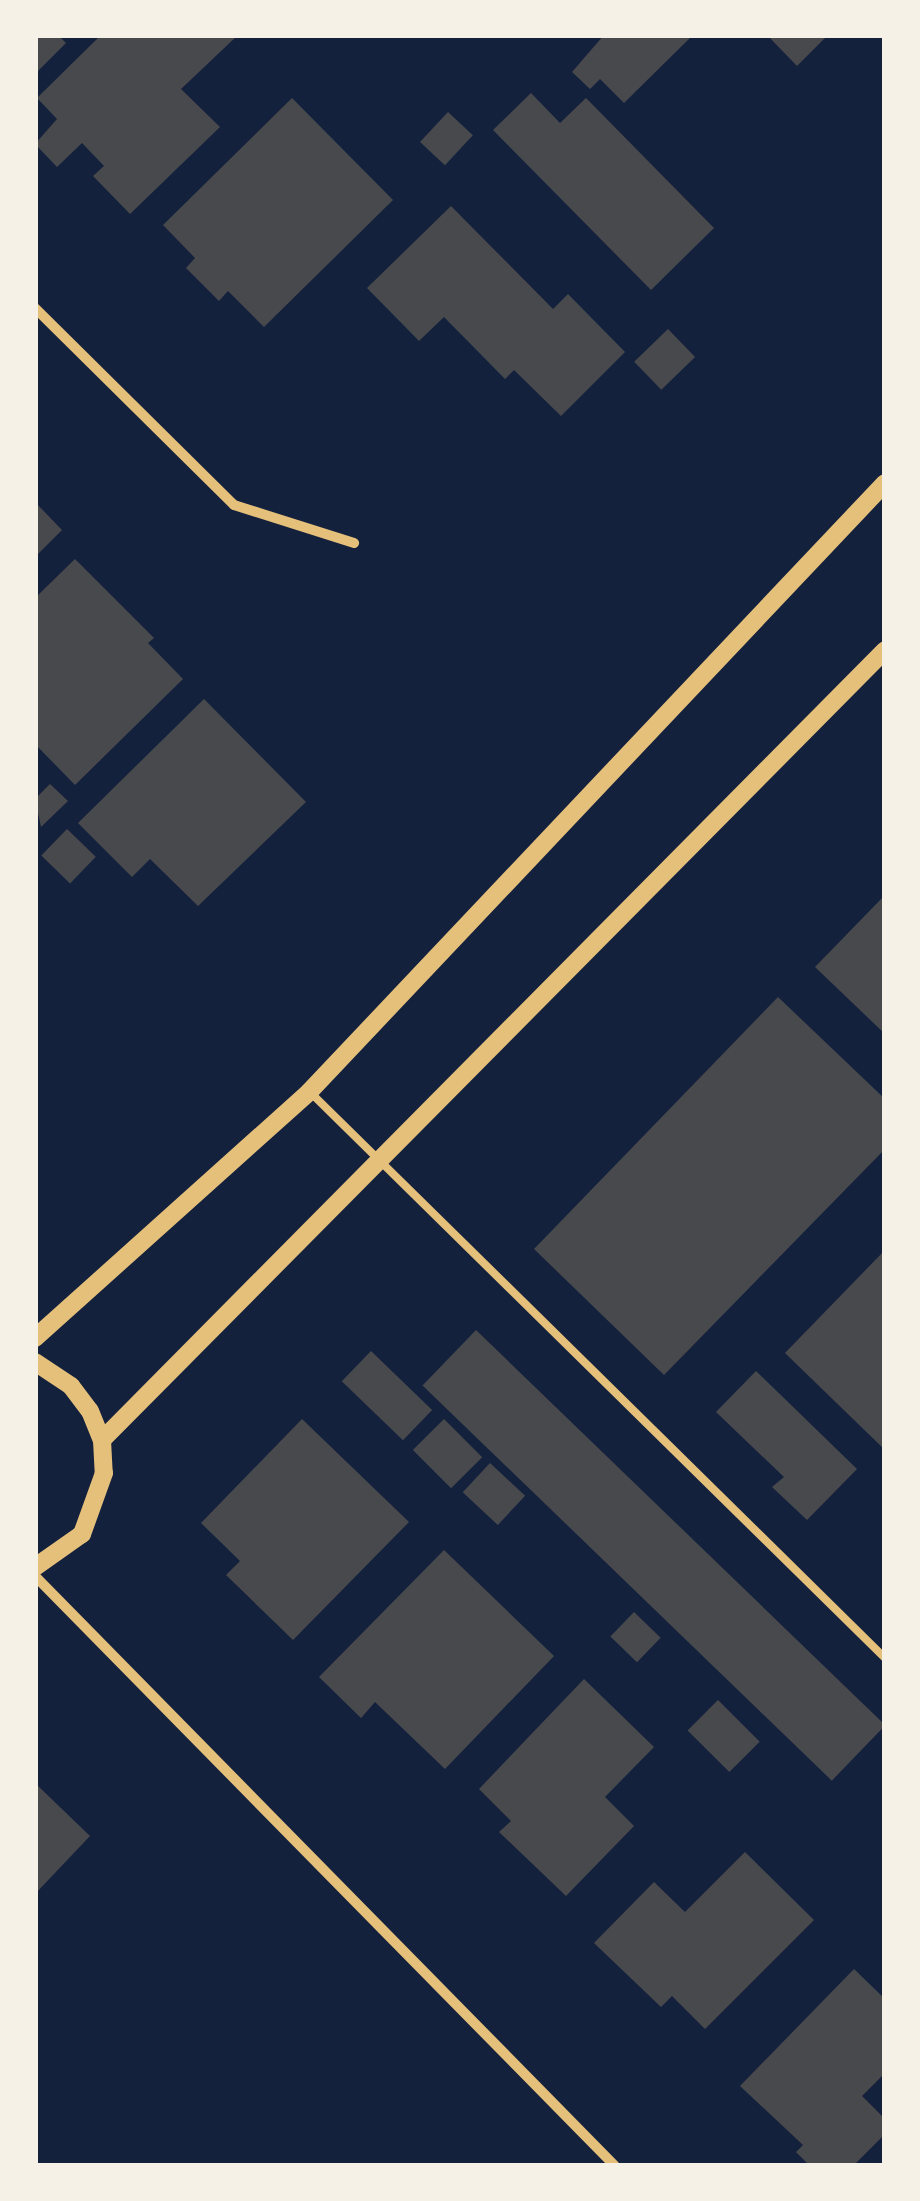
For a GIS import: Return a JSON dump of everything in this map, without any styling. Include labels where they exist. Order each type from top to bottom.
[{"type":"street","points":[[35,308],[234,505],[354,542]]},
{"type":"street","points":[[35,1338],[310,1092],[885,483]]},
{"type":"street","points":[[102,1440],[885,650]]},
{"type":"street","points":[[35,1362],[71,1386],[102,1440],[98,1505],[82,1534],[35,1568]]},
{"type":"street","points":[[35,1576],[615,2166]]},
{"type":"lane","points":[[310,1092],[382,1158],[885,1658]]},
{"type":"building","points":[[35,35],[58,35],[66,43],[35,74]]},
{"type":"building","points":[[101,35],[238,35],[181,89],[220,127],[130,214],[93,176],[104,166],[82,143],[57,167],[35,144],[57,119],[37,98]]},
{"type":"building","points":[[604,35],[693,35],[624,103],[600,79],[590,89],[572,72]]},
{"type":"building","points":[[767,35],[828,35],[797,66]]},
{"type":"building","points":[[531,93],[560,123],[586,98],[714,228],[651,290],[493,130]]},
{"type":"building","points":[[292,98],[393,200],[264,327],[228,291],[219,301],[186,268],[195,258],[163,225]]},
{"type":"building","points":[[448,112],[473,135],[445,165],[420,142]]},
{"type":"building","points":[[451,206],[553,309],[568,294],[625,352],[561,416],[514,370],[505,379],[444,317],[419,341],[367,288]]},
{"type":"building","points":[[668,329],[695,357],[661,390],[634,362]]},
{"type":"building","points":[[35,502],[62,530],[35,557]]},
{"type":"building","points":[[75,559],[154,638],[148,643],[183,679],[75,785],[35,744],[35,598]]},
{"type":"building","points":[[204,699],[306,802],[198,906],[150,859],[132,877],[78,823]]},
{"type":"building","points":[[50,784],[68,801],[41,827],[35,799]]},
{"type":"building","points":[[67,829],[96,857],[70,883],[41,856]]},
{"type":"building","points":[[885,895],[885,1034],[815,967]]},
{"type":"building","points":[[778,997],[885,1099],[885,1149],[664,1375],[534,1249]]},
{"type":"building","points":[[885,1250],[885,1450],[785,1353]]},
{"type":"building","points":[[476,1330],[885,1725],[832,1781],[423,1385]]},
{"type":"building","points":[[371,1351],[432,1410],[403,1440],[342,1381]]},
{"type":"building","points":[[756,1371],[857,1469],[807,1520],[772,1487],[784,1477],[716,1412]]},
{"type":"building","points":[[302,1419],[409,1522],[293,1640],[226,1575],[240,1561],[201,1523]]},
{"type":"building","points":[[444,1419],[482,1457],[451,1488],[413,1450]]},
{"type":"building","points":[[490,1463],[525,1496],[498,1525],[463,1492]]},
{"type":"building","points":[[444,1550],[554,1656],[445,1769],[375,1702],[361,1718],[319,1677]]},
{"type":"building","points":[[634,1612],[661,1638],[637,1662],[610,1636]]},
{"type":"building","points":[[584,1679],[654,1747],[605,1797],[634,1826],[566,1896],[499,1832],[511,1821],[479,1789]]},
{"type":"building","points":[[718,1700],[760,1742],[729,1772],[688,1730]]},
{"type":"building","points":[[35,1783],[90,1836],[35,1894]]},
{"type":"building","points":[[745,1852],[814,1920],[705,2029],[672,1996],[661,2007],[594,1943],[654,1882],[685,1912]]},
{"type":"building","points":[[854,1969],[885,1999],[885,2073],[862,2096],[885,2119],[885,2134],[853,2166],[810,2166],[796,2152],[803,2145],[740,2086]]}]
